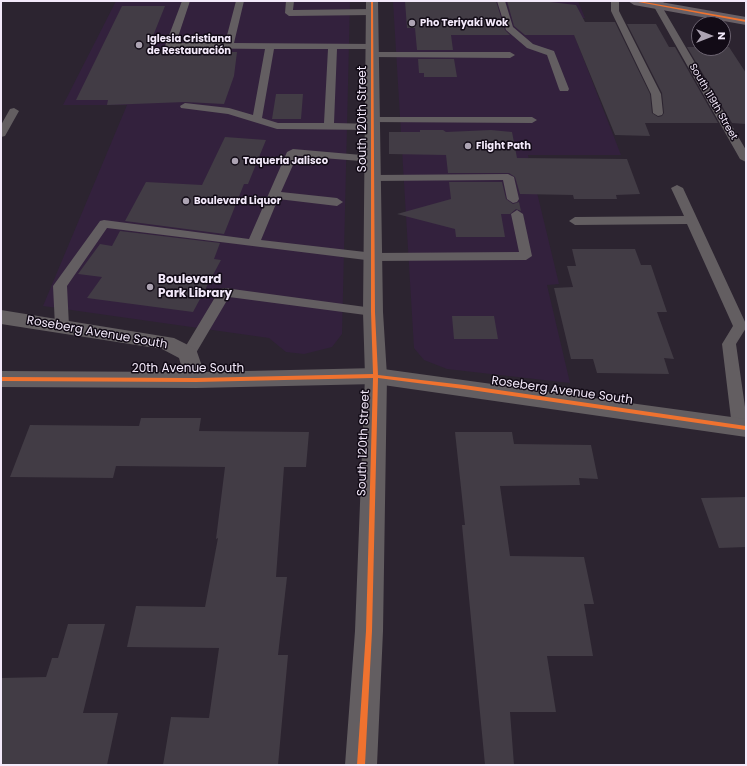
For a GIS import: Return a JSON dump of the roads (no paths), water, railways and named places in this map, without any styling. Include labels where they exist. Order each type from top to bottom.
[{"type":"main road","points":[[634,1],[659,3],[746,21]]},
{"type":"street","name":"South 120th Street","points":[[361,765],[369,631],[376,376],[374,312],[372,6]]},
{"type":"street","name":"Roseberg Avenue South","points":[[1,316],[167,343],[188,354]]},
{"type":"street","points":[[188,354],[196,380]]},
{"type":"street","name":"Roseberg Avenue South","points":[[376,376],[464,387],[743,428]]},
{"type":"street","name":"20th Avenue South","points":[[1,379],[196,380],[376,376]]},
{"type":"lane","points":[[186,1],[170,46],[333,46],[372,50],[510,55]]},
{"type":"lane","points":[[229,46],[240,1]]},
{"type":"lane","points":[[290,1],[289,13],[343,12],[372,6]]},
{"type":"lane","points":[[343,12],[344,1]]},
{"type":"lane","points":[[501,1],[509,28],[530,46],[551,53],[564,89]]},
{"type":"lane","points":[[615,1],[615,11],[656,94],[658,113]]},
{"type":"lane","name":"South 119th Street","points":[[659,3],[746,159]]},
{"type":"lane","points":[[257,119],[270,46]]},
{"type":"lane","points":[[329,127],[333,46]]},
{"type":"lane","points":[[185,106],[216,109],[257,119],[277,126],[329,127],[373,124],[532,120]]},
{"type":"lane","points":[[1,134],[14,111]]},
{"type":"lane","points":[[254,243],[293,152],[374,160]]},
{"type":"lane","points":[[374,178],[508,177],[513,199]]},
{"type":"lane","points":[[677,188],[740,326],[729,344],[743,428]]},
{"type":"lane","points":[[274,195],[337,202]]},
{"type":"lane","points":[[62,326],[60,286],[104,224],[374,257],[526,256],[517,214]]},
{"type":"lane","points":[[575,221],[692,220]]},
{"type":"lane","points":[[188,354],[225,292],[374,312]]},
{"type":"place","name":"Pho Teriyaki Wok","points":[[412,23]]},
{"type":"place","name":"Iglesia Cristiana de Restauración","points":[[139,45]]},
{"type":"place","name":"Flight Path","points":[[468,146]]},
{"type":"place","name":"Taqueria Jalisco","points":[[235,161]]},
{"type":"place","name":"Boulevard Liquor","points":[[186,201]]},
{"type":"place","name":"Boulevard Park Library","points":[[150,287]]}]
